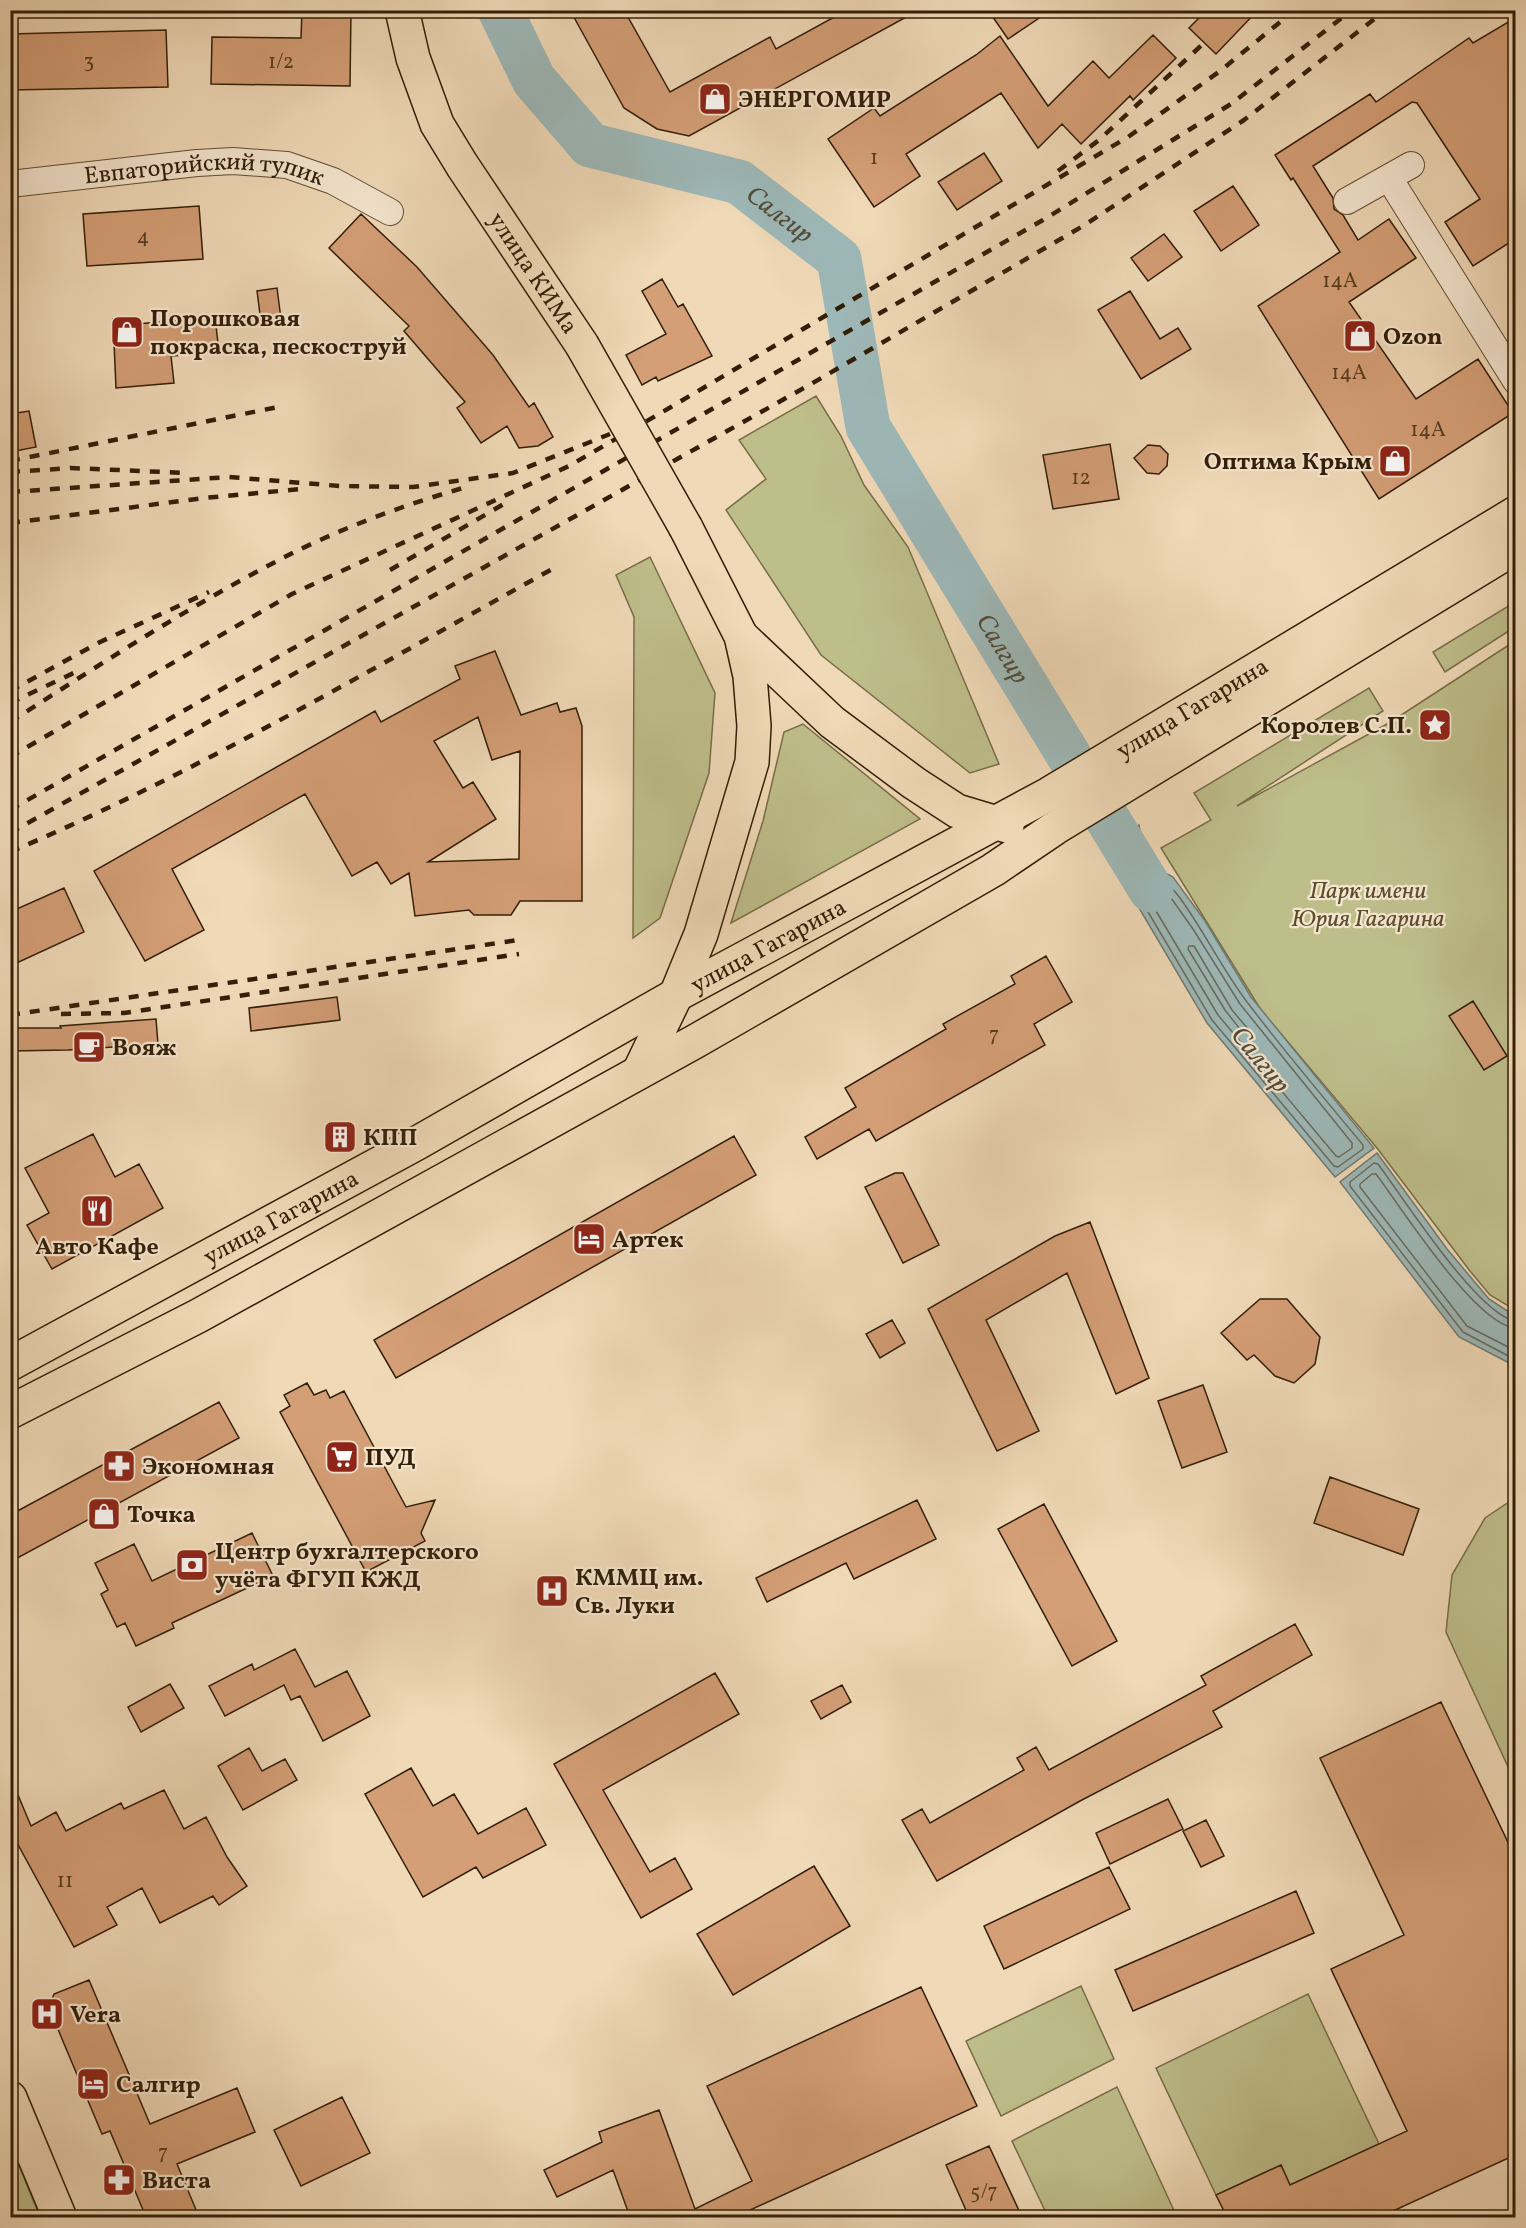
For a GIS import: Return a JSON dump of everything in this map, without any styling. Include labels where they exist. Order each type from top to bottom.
[{"type":"main road","name":"улица КИМа","points":[[402,10],[413,58],[437,124],[582,345],[686,528],[741,636]]},
{"type":"main road","name":"улица Гагарина","points":[[10,1364],[419,1142],[676,995],[1038,800],[1515,513]]},
{"type":"main road","name":"улица Гагарина","points":[[10,1412],[208,1311],[639,1071],[993,870],[1040,841],[1055,828],[1515,547]]},
{"type":"main road","points":[[741,636],[804,699],[943,804],[994,824],[1024,829],[1055,828]]},
{"type":"main road","points":[[639,1071],[676,995],[701,934],[752,762],[754,726],[750,676],[741,636]]},
{"type":"main road","points":[[10,2098],[60,2217]]},
{"type":"street","name":"Евпаторийский тупик","points":[[10,184],[197,163],[232,161],[287,165],[333,180],[390,212]]},
{"type":"street","points":[[1347,201],[1400,171],[1515,381]]},
{"type":"green space","points":[[816,396],[841,436],[864,485],[908,547],[999,764],[970,773],[821,655],[726,510],[766,479],[739,440]]},
{"type":"green space","points":[[650,557],[715,693],[709,773],[660,918],[633,938],[634,617],[616,575]]},
{"type":"green space","points":[[1515,602],[1515,627],[1445,672],[1433,652]]},
{"type":"green space","name":"Парк имени Юрия Гагарина","points":[[1515,641],[1515,1310],[1490,1295],[1377,1148],[1261,1010],[1161,848],[1211,820],[1194,793],[1369,688],[1383,711],[1237,806],[1389,723]]},
{"type":"green space","points":[[803,724],[920,819],[731,923],[763,821],[784,732]]},
{"type":"green space","points":[[1515,1498],[1515,1782],[1446,1632],[1452,1575],[1485,1518]]},
{"type":"green space","points":[[1081,1986],[1114,2059],[1001,2116],[966,2041]]},
{"type":"green space","points":[[1308,1994],[1379,2144],[1290,2185],[1281,2165],[1216,2195],[1156,2068]]},
{"type":"green space","points":[[1117,2087],[1177,2217],[1048,2217],[1012,2141]]},
{"type":"green space","points":[[11,2146],[40,2217],[11,2217]]},
{"type":"water","points":[[1139,825],[1143,851],[1149,864],[1173,877],[1205,921],[1251,997],[1374,1148],[1335,1177],[1207,1023],[1103,847]]},
{"type":"water","points":[[1377,1153],[1447,1249],[1489,1299],[1515,1316],[1515,1366],[1459,1337],[1340,1182]]},
{"type":"building","points":[[302,10],[351,10],[350,86],[211,84],[212,37],[301,38]]},
{"type":"building","points":[[570,10],[624,10],[670,92],[770,37],[776,49],[847,10],[919,10],[689,136],[657,129],[624,108]]},
{"type":"building","points":[[988,10],[1051,10],[1008,39]]},
{"type":"building","points":[[1207,10],[1258,10],[1216,54],[1189,28]]},
{"type":"building","points":[[1515,18],[1515,239],[1473,266],[1445,222],[1480,199],[1417,103],[1412,102],[1313,166],[1333,198],[1334,209],[1343,215],[1358,240],[1389,219],[1416,258],[1349,302],[1416,399],[1478,359],[1513,413],[1379,499],[1258,306],[1340,252],[1293,178],[1291,180],[1275,155],[1370,94],[1376,102],[1469,38],[1473,43]]},
{"type":"building","points":[[166,30],[168,87],[10,90],[10,34]]},
{"type":"building","points":[[1153,35],[1176,58],[1133,100],[1130,96],[1081,144],[1062,124],[1038,148],[1001,93],[906,154],[920,176],[874,207],[828,139],[874,108],[880,116],[976,55],[1000,36],[1048,106],[1093,61],[1109,78]]},
{"type":"building","points":[[984,153],[1002,181],[957,210],[938,182]]},
{"type":"building","points":[[1233,186],[1259,225],[1221,251],[1194,211]]},
{"type":"building","points":[[199,206],[203,259],[87,266],[83,214]]},
{"type":"building","points":[[361,214],[417,267],[493,355],[529,407],[534,403],[553,437],[538,446],[519,448],[507,426],[481,443],[457,408],[465,402],[404,331],[409,326],[329,248]]},
{"type":"building","points":[[1164,234],[1182,257],[1148,281],[1131,258]]},
{"type":"building","points":[[662,279],[678,307],[683,304],[712,356],[658,381],[656,377],[642,385],[626,355],[666,334],[642,291]]},
{"type":"building","points":[[277,288],[281,319],[261,322],[257,291]]},
{"type":"building","points":[[1130,291],[1160,339],[1178,328],[1191,349],[1141,379],[1098,310]]},
{"type":"building","points":[[215,317],[219,352],[171,356],[174,383],[116,388],[113,319],[137,318],[137,324]]},
{"type":"building","points":[[29,411],[36,447],[10,452],[10,414]]},
{"type":"building","points":[[1110,444],[1119,499],[1053,509],[1043,455]]},
{"type":"building","points":[[1148,445],[1160,446],[1168,454],[1167,466],[1159,474],[1147,473],[1134,458]]},
{"type":"building","points":[[495,651],[521,715],[557,703],[560,712],[576,708],[582,726],[582,901],[520,901],[511,915],[474,915],[469,910],[415,916],[409,873],[391,884],[377,862],[352,876],[305,794],[172,869],[204,930],[145,961],[94,871],[375,711],[381,722],[460,679],[455,666]],"holes":[[[478,717],[492,760],[520,751],[519,859],[428,862],[496,819],[473,782],[463,788],[434,741]]]},
{"type":"building","points":[[64,888],[84,932],[10,966],[10,912]]},
{"type":"building","points":[[1046,956],[1072,1002],[1034,1024],[1045,1045],[876,1141],[869,1129],[817,1159],[805,1137],[856,1107],[845,1088],[946,1029],[943,1024],[1015,984],[1011,976]]},
{"type":"building","points":[[337,997],[340,1020],[251,1031],[249,1008]]},
{"type":"building","points":[[1473,1001],[1507,1056],[1484,1070],[1449,1016]]},
{"type":"building","points":[[156,1019],[158,1044],[10,1051],[10,1028],[61,1028],[60,1026]]},
{"type":"building","points":[[93,1134],[115,1177],[139,1164],[163,1208],[52,1269],[27,1225],[49,1213],[25,1168]]},
{"type":"building","points":[[734,1136],[756,1175],[396,1378],[374,1340]]},
{"type":"building","points":[[895,1173],[903,1173],[939,1245],[903,1263],[865,1187]]},
{"type":"building","points":[[1090,1222],[1149,1378],[1116,1394],[1067,1273],[986,1320],[1039,1431],[997,1451],[928,1309],[1055,1236]]},
{"type":"building","points":[[1260,1299],[1287,1299],[1320,1337],[1315,1364],[1294,1383],[1275,1376],[1254,1355],[1247,1360],[1221,1333]]},
{"type":"building","points":[[892,1320],[905,1343],[880,1358],[866,1334]]},
{"type":"building","name":"ПУД","points":[[307,1383],[314,1395],[326,1390],[330,1398],[344,1391],[406,1507],[435,1500],[421,1533],[425,1541],[366,1572],[280,1412],[290,1406],[284,1395]]},
{"type":"building","points":[[1203,1385],[1227,1452],[1182,1468],[1158,1401]]},
{"type":"building","points":[[219,1402],[239,1438],[10,1562],[10,1515]]},
{"type":"building","points":[[1330,1477],[1419,1509],[1403,1555],[1314,1523]]},
{"type":"building","points":[[917,1500],[936,1539],[854,1579],[846,1563],[767,1602],[756,1578]]},
{"type":"building","points":[[1044,1504],[1117,1641],[1072,1666],[998,1529]]},
{"type":"building","points":[[252,1533],[273,1576],[172,1623],[174,1628],[136,1646],[125,1623],[117,1627],[101,1594],[108,1590],[95,1563],[134,1544],[152,1581]]},
{"type":"building","points":[[1295,1624],[1312,1655],[1213,1711],[1222,1727],[1080,1801],[937,1881],[902,1820],[922,1809],[930,1823],[1024,1770],[1017,1758],[1036,1747],[1049,1770],[1206,1685],[1201,1676]]},
{"type":"building","points":[[295,1649],[315,1687],[347,1671],[370,1716],[323,1741],[300,1696],[291,1700],[284,1685],[225,1716],[209,1686],[252,1664],[254,1670]]},
{"type":"building","points":[[715,1673],[739,1714],[603,1790],[650,1872],[675,1858],[692,1889],[641,1918],[554,1764]]},
{"type":"building","points":[[170,1684],[184,1708],[141,1732],[128,1707]]},
{"type":"building","points":[[842,1685],[851,1702],[821,1719],[811,1701]]},
{"type":"building","points":[[1441,1702],[1515,1857],[1515,2155],[1380,2217],[1227,2217],[1216,2195],[1281,2165],[1290,2185],[1407,2131],[1331,1969],[1404,1935],[1320,1758]]},
{"type":"building","points":[[249,1748],[262,1771],[285,1759],[297,1780],[243,1810],[218,1766]]},
{"type":"building","points":[[411,1768],[433,1806],[454,1794],[478,1834],[526,1808],[546,1845],[483,1878],[476,1867],[423,1897],[365,1794]]},
{"type":"building","points":[[10,1776],[31,1826],[56,1812],[66,1831],[121,1803],[124,1809],[164,1790],[184,1829],[206,1817],[227,1857],[247,1886],[219,1905],[213,1896],[160,1923],[142,1888],[107,1907],[117,1925],[74,1947],[10,1830]]},
{"type":"building","points":[[1168,1799],[1183,1829],[1110,1864],[1096,1833]]},
{"type":"building","points":[[1206,1820],[1224,1856],[1201,1867],[1183,1831]]},
{"type":"building","points":[[814,1866],[850,1926],[733,1995],[697,1934]]},
{"type":"building","points":[[1109,1867],[1130,1909],[1004,1969],[984,1926]]},
{"type":"building","points":[[1296,1891],[1314,1933],[1133,2011],[1115,1970]]},
{"type":"building","points":[[89,1980],[150,2124],[237,2088],[255,2132],[177,2164],[199,2217],[146,2217],[110,2131],[102,2134],[49,2008],[54,1994]]},
{"type":"building","points":[[921,1987],[977,2106],[735,2217],[630,2217],[613,2170],[557,2197],[544,2170],[602,2142],[599,2132],[659,2110],[695,2209],[752,2181],[707,2086]]},
{"type":"building","points":[[342,2097],[370,2153],[301,2186],[274,2130]]},
{"type":"building","points":[[989,2146],[1022,2217],[969,2217],[946,2165]]},
{"type":"waterway","name":"Салгир","points":[[500,10],[534,80],[590,145],[739,182],[839,259],[868,427],[1151,890]]},
{"type":"railway","points":[[10,757],[292,594],[569,466],[671,407],[1128,137],[1220,71],[1295,10]]},
{"type":"railway","points":[[10,810],[1043,220],[1231,104],[1352,10]]},
{"type":"railway","points":[[10,833],[811,384],[1083,226],[1244,120],[1386,10]]},
{"type":"railway","points":[[1058,171],[1099,140],[1204,43]]},
{"type":"railway","points":[[10,461],[283,406]]},
{"type":"railway","points":[[10,492],[229,477],[340,486],[413,487],[513,473],[610,434]]},
{"type":"railway","points":[[10,472],[71,468],[187,473]]},
{"type":"railway","points":[[10,722],[176,618],[279,560],[373,518],[470,486]]},
{"type":"railway","points":[[10,523],[204,498],[301,489]]},
{"type":"railway","points":[[390,570],[509,501]]},
{"type":"railway","points":[[10,852],[150,788],[218,753],[556,567]]},
{"type":"railway","points":[[10,691],[100,642],[209,592]]},
{"type":"railway","points":[[10,703],[80,670]]},
{"type":"railway","points":[[10,1015],[518,940]]},
{"type":"railway","points":[[61,1014],[124,1013],[519,954]]},
{"type":"place","name":"ЭНЕРГОМИР","points":[[715,99]]},
{"type":"place","name":"Порошковая покраска, пескоструй","points":[[127,332]]},
{"type":"place","name":"Ozon","points":[[1360,336]]},
{"type":"place","name":"Оптима Крым","points":[[1395,461]]},
{"type":"place","name":"Королев С.П.","points":[[1435,725]]},
{"type":"place","name":"Вояж","points":[[89,1047]]},
{"type":"place","name":"КПП","points":[[340,1137]]},
{"type":"place","name":"Авто Кафе","points":[[97,1211]]},
{"type":"place","name":"Артек","points":[[589,1239]]},
{"type":"place","name":"ПУД","points":[[342,1457]]},
{"type":"place","name":"Экономная","points":[[119,1466]]},
{"type":"place","name":"Точка","points":[[104,1514]]},
{"type":"place","name":"Центр бухгалтерского учёта ФГУП КЖД","points":[[192,1565]]},
{"type":"place","name":"КММЦ им. Св. Луки","points":[[552,1591]]},
{"type":"place","name":"Vera","points":[[47,2014]]},
{"type":"place","name":"Салгир","points":[[93,2084]]},
{"type":"place","name":"Виста","points":[[119,2180]]}]
